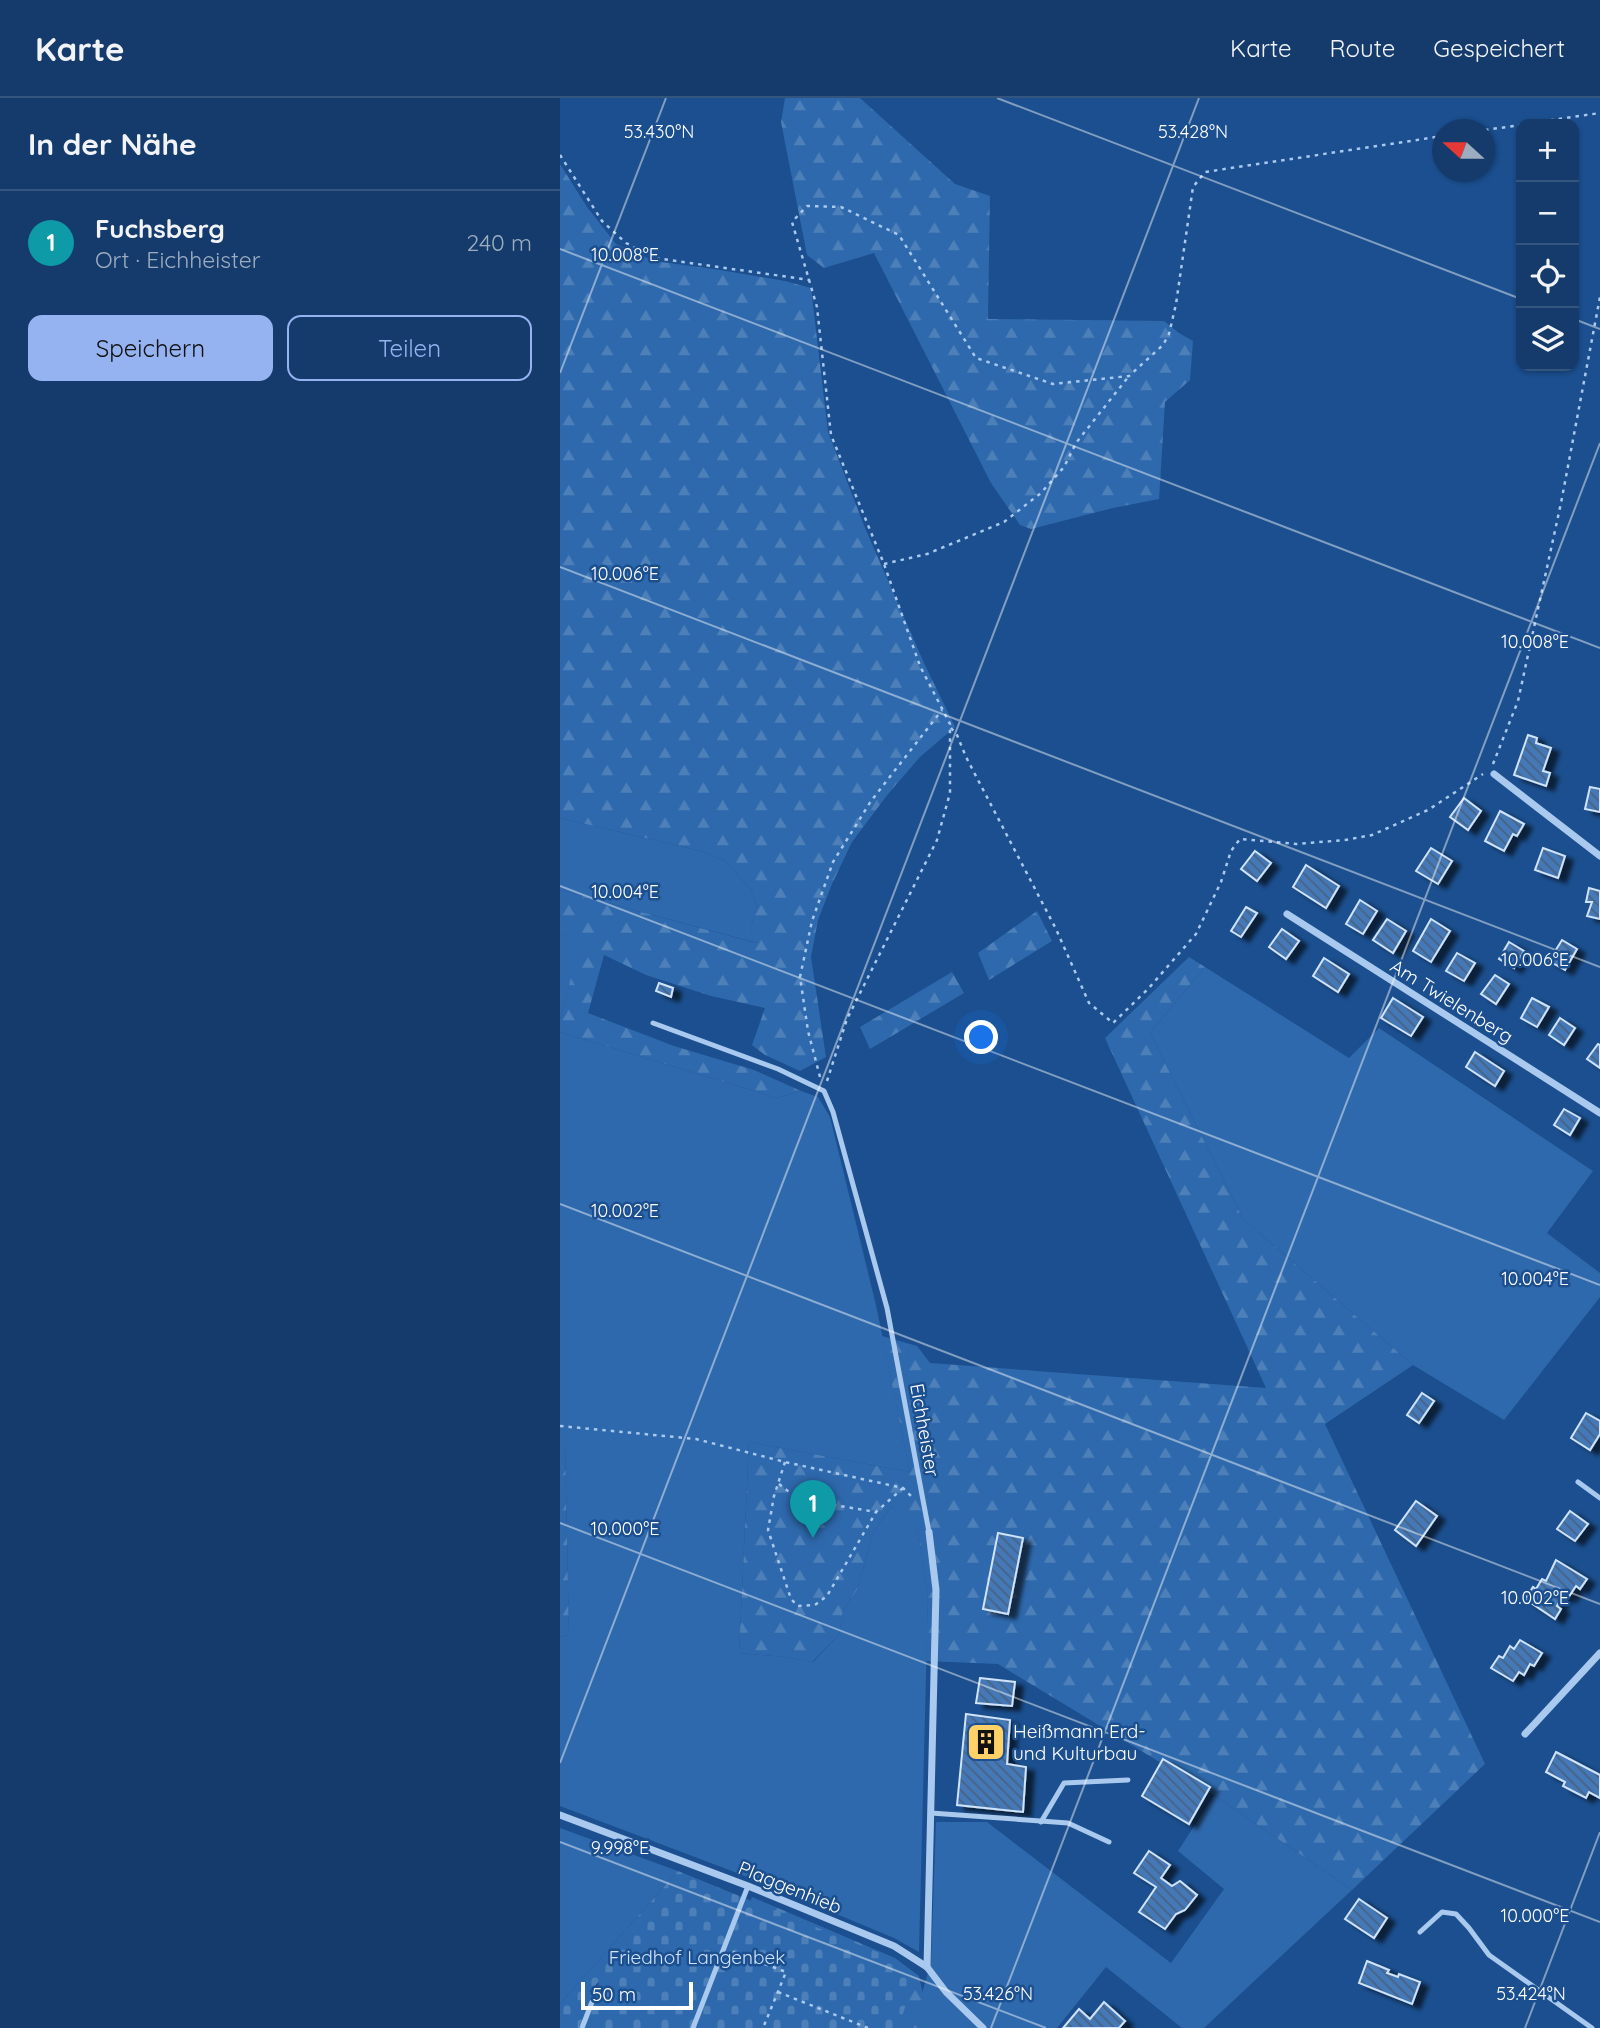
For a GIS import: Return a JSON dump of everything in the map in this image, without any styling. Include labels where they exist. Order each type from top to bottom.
[{"type":"street","points":[[1494,774],[1600,856]]},
{"type":"street","name":"Am Twielenberg","points":[[1287,915],[1600,1113]]},
{"type":"street","name":"Eichheister","points":[[927,1966],[936,1590],[929,1532]]},
{"type":"street","points":[[1525,1734],[1600,1653]]},
{"type":"street","name":"Plaggenhieb","points":[[560,1815],[748,1886],[894,1946],[927,1966],[946,1992],[983,2028]]},
{"type":"lane","points":[[653,1023],[778,1069],[824,1090]]},
{"type":"lane","name":"Eichheister","points":[[824,1090],[834,1112],[887,1308],[929,1532]]},
{"type":"lane","points":[[1578,1482],[1600,1498]]},
{"type":"lane","points":[[1041,1822],[1065,1783],[1128,1780]]},
{"type":"lane","points":[[931,1813],[1068,1823],[1109,1842]]},
{"type":"lane","points":[[693,2028],[748,1886]]},
{"type":"lane","points":[[1420,1932],[1442,1912],[1455,1914],[1489,1955],[1592,2028]]},
{"type":"lane","points":[[582,2028],[592,2002]]},
{"type":"path","points":[[1562,119],[1600,113]]},
{"type":"path","points":[[1495,129],[1516,126]]},
{"type":"path","points":[[884,564],[927,554],[1004,522],[1041,493],[1064,467],[1076,443],[1129,376],[1163,345],[1169,334],[1193,187],[1205,172],[1432,138]]},
{"type":"path","points":[[560,155],[602,221],[626,243],[655,258],[810,279]]},
{"type":"path","points":[[1129,376],[1052,384],[975,358],[899,236],[841,207],[807,206],[792,222],[817,307],[831,435],[884,564],[920,666],[1056,929],[1089,1003],[1113,1023],[1148,989],[1196,934],[1221,882],[1231,851],[1240,839],[1296,844],[1372,835],[1428,810],[1490,770],[1518,701],[1562,503],[1600,297]]},
{"type":"path","points":[[824,1090],[808,1031],[800,977],[812,921],[834,862],[872,801],[943,709]]},
{"type":"path","points":[[824,1090],[847,1018],[937,840],[950,793],[950,727]]},
{"type":"path","points":[[560,1426],[696,1439],[903,1488],[924,1511]]},
{"type":"path","points":[[785,1462],[774,1496],[768,1530],[791,1599],[797,1606],[815,1605],[827,1596],[876,1512],[903,1488]]},
{"type":"path","points":[[779,1484],[798,1499],[876,1512]]},
{"type":"path","points":[[724,1948],[786,1972],[763,2028]]},
{"type":"path","points":[[778,1992],[869,2028]]},
{"type":"green space","points":[[785,98],[860,98],[955,184],[990,196],[988,319],[1164,321],[1193,341],[1190,380],[1165,402],[1159,499],[1031,529],[1020,525],[991,483],[874,253],[824,268],[807,255],[781,122]]},
{"type":"green space","points":[[560,164],[587,207],[616,244],[654,261],[785,281],[811,288],[828,432],[865,528],[955,727],[920,757],[888,794],[852,842],[832,884],[818,920],[811,957],[826,1057],[800,1071],[765,1055],[752,1045],[765,1008],[711,996],[646,975],[604,955],[588,1013],[674,1046],[754,1070],[801,1091],[777,1098],[560,1032],[560,1019],[581,940],[560,934],[560,890],[756,943],[750,930],[757,907],[751,890],[725,861],[705,852],[560,818]]},
{"type":"green space","points":[[560,818],[705,852],[725,861],[751,890],[757,907],[750,930],[757,943],[560,890]]},
{"type":"green space","points":[[1037,911],[1052,941],[989,980],[978,953]]},
{"type":"green space","points":[[560,934],[582,939],[560,1019]]},
{"type":"green space","points":[[1189,957],[1205,967],[1150,1033],[1243,1219],[1413,1365],[1325,1424],[1485,1764],[1352,1890],[1214,1795],[998,1664],[926,1661],[928,1598],[917,1524],[891,1507],[874,1531],[857,1590],[843,1611],[839,1635],[812,1662],[739,1653],[749,1442],[910,1472],[882,1336],[917,1346],[930,1363],[1266,1388],[1105,1038]]},
{"type":"green space","points":[[1205,967],[1349,1058],[1379,1028],[1593,1171],[1547,1233],[1600,1273],[1600,1297],[1504,1420],[1413,1365],[1243,1219],[1150,1033]]},
{"type":"green space","points":[[952,972],[964,993],[870,1049],[860,1027]]},
{"type":"green space","points":[[560,1032],[777,1098],[801,1091],[818,1097],[830,1117],[876,1305],[910,1472],[749,1442],[739,1653],[813,1662],[839,1635],[843,1611],[857,1590],[874,1531],[891,1507],[917,1523],[928,1598],[919,1952],[894,1938],[745,1876],[560,1806],[560,1637],[569,1635],[565,1442],[560,1442]]},
{"type":"green space","points":[[560,1442],[565,1442],[569,1635],[560,1637]]},
{"type":"green space","points":[[1214,1795],[1352,1890],[1204,2028],[1182,2028],[1106,1967],[1057,2028],[912,2028],[931,1962],[936,1822],[987,1822],[1171,1963],[1224,1889],[1178,1851]]},
{"type":"green space","points":[[560,1828],[678,1871],[560,2004]]},
{"type":"green space","name":"Friedhof Langenbek","points":[[678,1871],[887,1956],[914,1976],[899,2028],[560,2028],[560,2004]]},
{"type":"green space","points":[[752,1897],[895,1958],[919,1976],[926,2009],[918,2028],[884,2028],[744,1919]]},
{"type":"building","points":[[1528,735],[1537,738],[1536,743],[1551,748],[1543,771],[1550,773],[1546,786],[1514,775]]},
{"type":"building","points":[[1590,787],[1600,789],[1600,812],[1585,809]]},
{"type":"building","points":[[1464,798],[1481,811],[1468,830],[1450,817]]},
{"type":"building","points":[[1500,811],[1524,824],[1517,836],[1513,834],[1504,851],[1485,841]]},
{"type":"building","points":[[1431,848],[1452,861],[1438,884],[1416,871]]},
{"type":"building","points":[[1543,848],[1565,856],[1558,878],[1535,870]]},
{"type":"building","points":[[1255,851],[1271,863],[1257,881],[1241,869]]},
{"type":"building","points":[[1306,865],[1339,886],[1326,908],[1293,887]]},
{"type":"building","points":[[1589,888],[1600,891],[1600,919],[1587,916],[1592,902],[1586,902]]},
{"type":"building","points":[[1360,900],[1377,911],[1363,934],[1346,924]]},
{"type":"building","points":[[1246,907],[1257,913],[1241,937],[1231,931]]},
{"type":"building","points":[[1387,919],[1406,931],[1393,953],[1373,940]]},
{"type":"building","points":[[1431,919],[1450,931],[1431,962],[1413,951]]},
{"type":"building","points":[[1282,929],[1299,941],[1286,959],[1269,947]]},
{"type":"building","points":[[1562,940],[1577,949],[1565,970],[1549,961]]},
{"type":"building","points":[[1509,942],[1524,951],[1514,968],[1499,959]]},
{"type":"building","points":[[1457,953],[1475,963],[1464,981],[1446,971]]},
{"type":"building","points":[[1324,958],[1349,974],[1338,992],[1313,976]]},
{"type":"building","points":[[1495,975],[1509,984],[1496,1004],[1481,994]]},
{"type":"building","points":[[659,983],[673,988],[671,997],[656,991]]},
{"type":"building","points":[[1393,998],[1423,1017],[1411,1036],[1381,1018]]},
{"type":"building","points":[[1532,998],[1549,1007],[1537,1027],[1521,1018]]},
{"type":"building","points":[[1560,1018],[1575,1028],[1564,1045],[1549,1035]]},
{"type":"building","points":[[1598,1044],[1600,1045],[1600,1068],[1587,1059]]},
{"type":"building","points":[[1475,1052],[1504,1071],[1495,1086],[1466,1067]]},
{"type":"building","points":[[1564,1109],[1580,1118],[1570,1135],[1554,1125]]},
{"type":"building","points":[[1422,1393],[1434,1401],[1419,1423],[1407,1415]]},
{"type":"building","points":[[1586,1413],[1600,1421],[1600,1434],[1590,1450],[1571,1438]]},
{"type":"building","points":[[1416,1501],[1437,1516],[1416,1546],[1395,1530]]},
{"type":"building","points":[[1570,1511],[1588,1524],[1575,1541],[1557,1529]]},
{"type":"building","points":[[998,1533],[1023,1538],[1008,1614],[983,1609]]},
{"type":"building","points":[[1556,1560],[1587,1579],[1580,1589],[1576,1586],[1568,1598],[1564,1595],[1557,1606],[1561,1609],[1555,1619],[1525,1599],[1542,1579],[1546,1581]]},
{"type":"building","points":[[1520,1640],[1542,1653],[1534,1666],[1530,1664],[1524,1675],[1519,1672],[1513,1681],[1491,1668],[1499,1656],[1503,1658],[1510,1646],[1514,1649]]},
{"type":"building","points":[[980,1678],[1015,1682],[1012,1706],[976,1703]]},
{"type":"building","name":"Heißmann Erd- und Kulturbau","points":[[966,1714],[1010,1720],[1007,1764],[1026,1767],[1023,1812],[957,1805]]},
{"type":"building","points":[[1556,1752],[1600,1775],[1600,1798],[1589,1792],[1586,1798],[1563,1786],[1565,1782],[1546,1772]]},
{"type":"building","points":[[1163,1759],[1210,1787],[1189,1824],[1142,1796]]},
{"type":"building","points":[[1149,1851],[1170,1865],[1161,1878],[1172,1886],[1180,1881],[1197,1895],[1185,1910],[1176,1914],[1165,1929],[1139,1912],[1156,1887],[1134,1873]]},
{"type":"building","points":[[1359,1899],[1387,1918],[1374,1938],[1345,1919]]},
{"type":"building","points":[[1367,1961],[1389,1970],[1387,1973],[1398,1977],[1399,1974],[1420,1982],[1412,2004],[1359,1983]]},
{"type":"building","points":[[1104,2002],[1125,2021],[1119,2028],[1063,2028],[1079,2009],[1090,2019]]},
{"type":"place","name":"Fuchsberg","points":[[813,1538]]},
{"type":"place","name":"Heißmann Erd- und Kulturbau","points":[[986,1742]]}]
